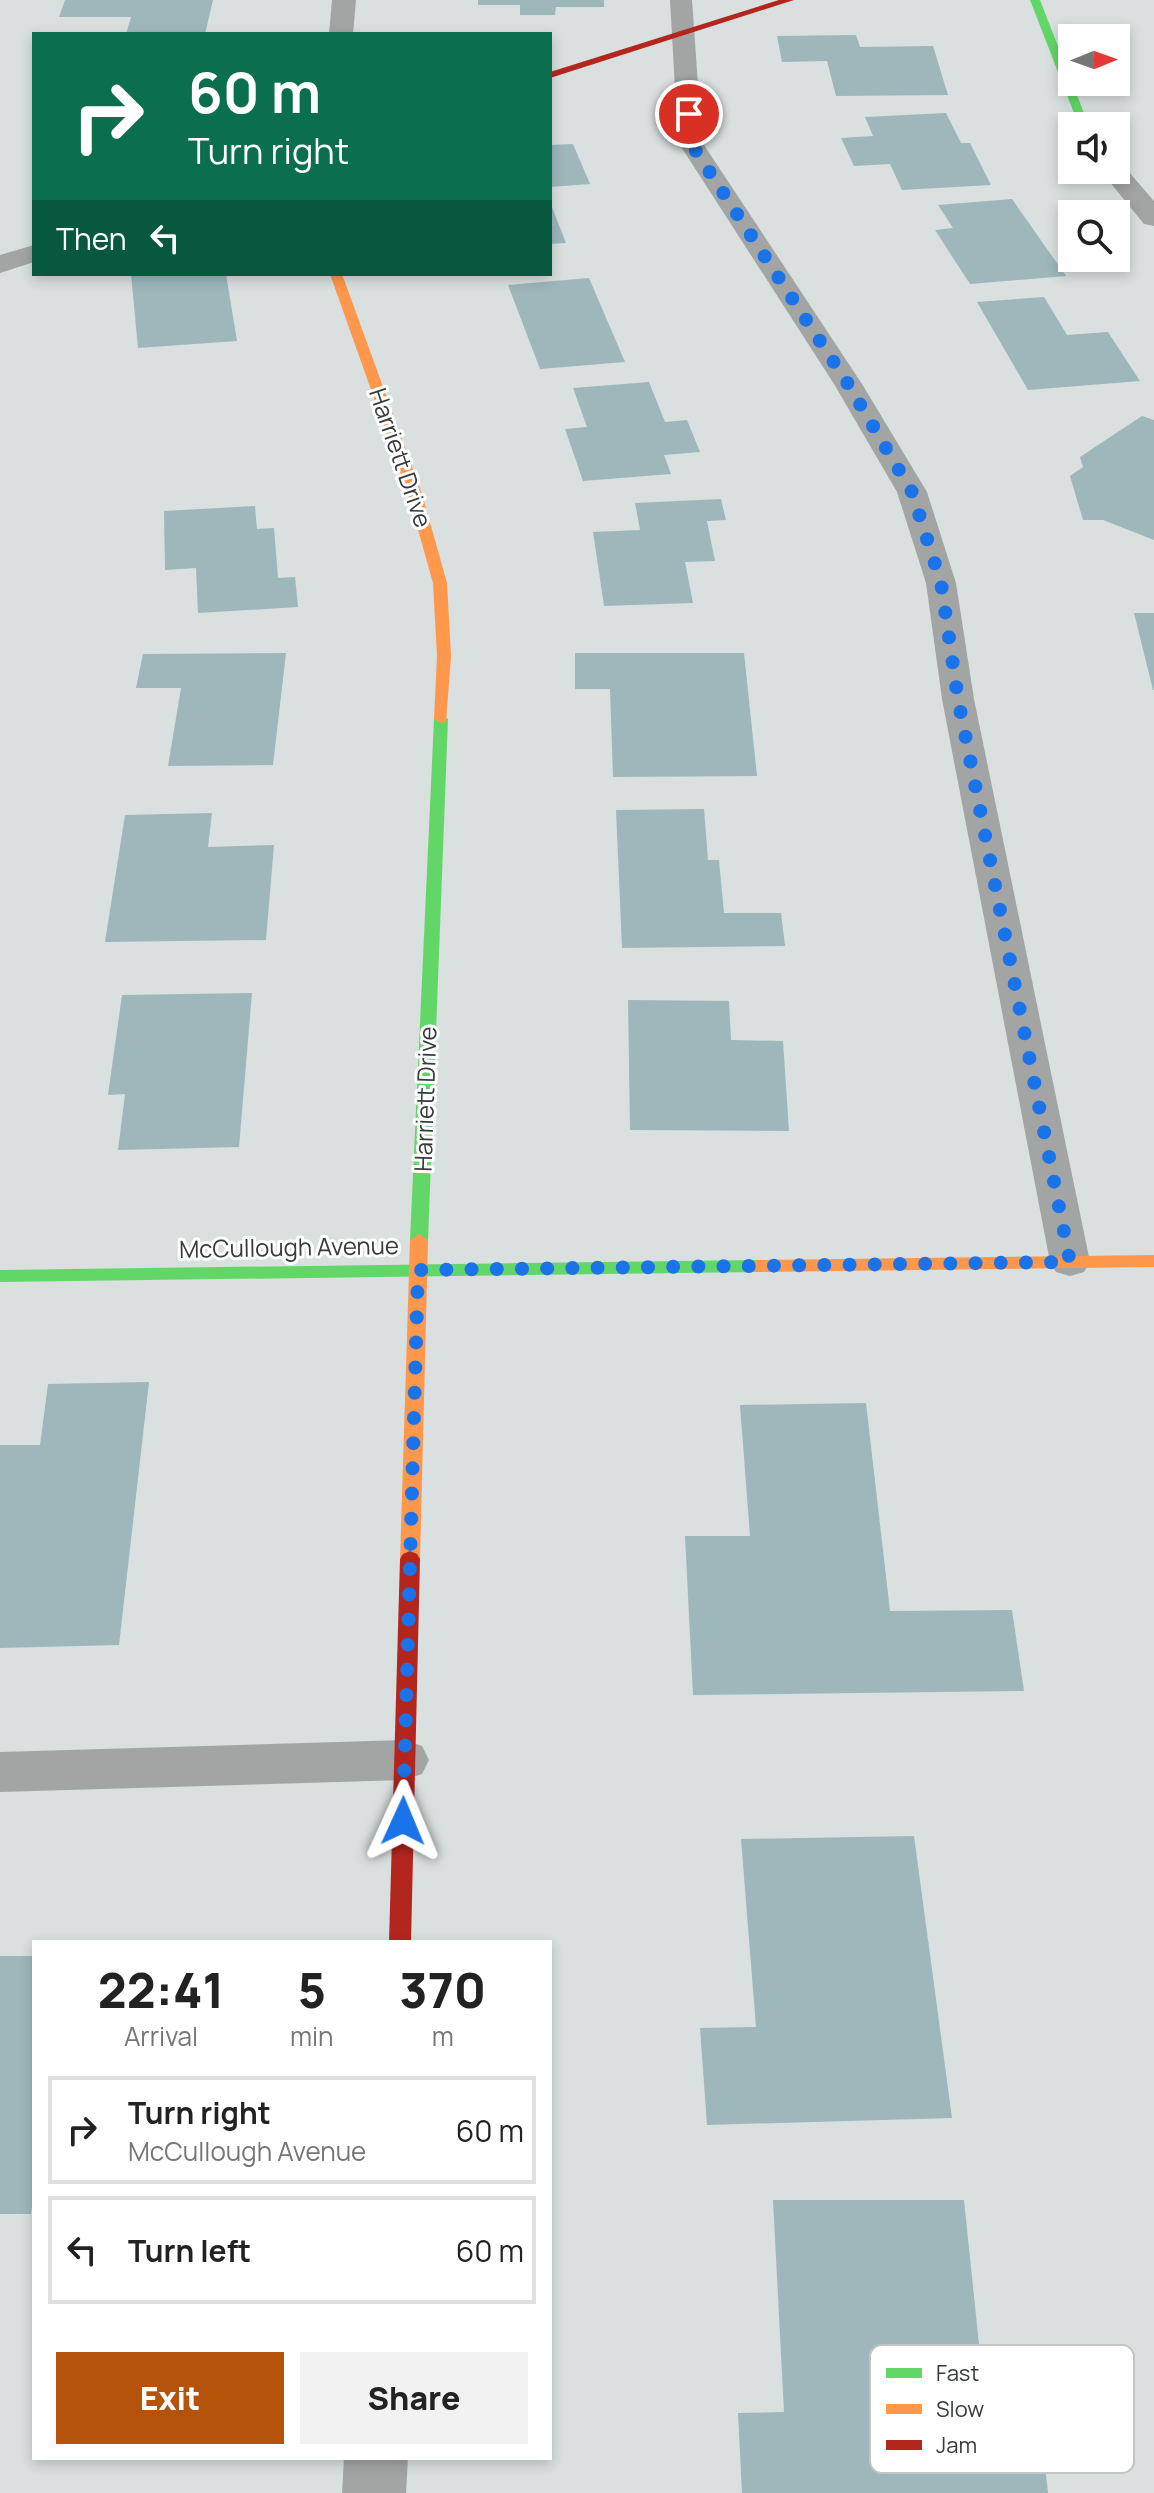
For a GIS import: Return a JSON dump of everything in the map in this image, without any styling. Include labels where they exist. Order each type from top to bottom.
[{"type":"street","points":[[341,32],[344,0]]},
{"type":"street","points":[[552,74],[789,0]]},
{"type":"street","points":[[1035,0],[1079,112]]},
{"type":"street","points":[[1125,184],[1154,218]]},
{"type":"street","points":[[0,265],[32,254]]},
{"type":"street","name":"Harriett Drive","points":[[337,276],[415,494],[440,583],[444,656],[418,1270],[400,1940]]},
{"type":"street","name":"McCullough Avenue","points":[[0,1276],[1154,1261]]},
{"type":"street","points":[[367,2493],[374,2493],[376,2460]]},
{"type":"lane","points":[[681,0],[690,142],[848,384],[912,492],[941,583],[958,699],[1070,1262]]},
{"type":"lane","points":[[0,1772],[405,1760]]},
{"type":"building","points":[[65,0],[213,0],[205,32],[127,32],[131,17],[59,17]]},
{"type":"building","points":[[478,0],[604,0],[604,7],[556,7],[555,15],[520,15],[520,5],[478,5]]},
{"type":"building","points":[[856,35],[860,47],[933,46],[948,95],[836,96],[827,61],[782,62],[777,36]]},
{"type":"building","points":[[946,113],[961,143],[970,143],[991,185],[902,190],[890,164],[854,166],[841,138],[873,136],[865,117]]},
{"type":"building","points":[[573,144],[590,184],[552,187],[552,145]]},
{"type":"building","points":[[1012,199],[1058,265],[1058,272],[1066,276],[970,284],[935,230],[953,228],[938,205]]},
{"type":"building","points":[[552,207],[566,243],[552,244]]},
{"type":"building","points":[[131,276],[226,276],[237,341],[138,348]]},
{"type":"building","points":[[589,278],[625,362],[540,369],[508,285]]},
{"type":"building","points":[[1044,297],[1067,335],[1108,332],[1140,381],[1028,390],[977,302]]},
{"type":"building","points":[[649,382],[665,422],[687,420],[700,452],[664,455],[671,474],[583,481],[565,429],[587,427],[573,388]]},
{"type":"building","points":[[1142,416],[1154,420],[1154,540],[1103,520],[1083,520],[1070,476],[1083,467],[1080,457]]},
{"type":"building","points":[[721,499],[726,520],[707,521],[715,561],[685,562],[693,603],[604,606],[593,532],[640,530],[635,503]]},
{"type":"building","points":[[255,506],[257,529],[274,528],[278,578],[295,577],[298,607],[198,613],[196,568],[165,570],[164,511]]},
{"type":"building","points":[[1134,613],[1154,613],[1154,690],[1153,690]]},
{"type":"building","points":[[286,653],[273,765],[168,766],[181,688],[136,688],[143,654]]},
{"type":"building","points":[[575,653],[744,653],[757,776],[613,777],[610,689],[575,689]]},
{"type":"building","points":[[704,809],[708,860],[719,860],[724,913],[781,913],[785,946],[622,948],[616,810]]},
{"type":"building","points":[[212,813],[208,847],[274,845],[266,940],[105,942],[125,815]]},
{"type":"building","points":[[252,993],[239,1147],[118,1150],[125,1094],[108,1095],[122,995]]},
{"type":"building","points":[[628,1000],[729,1001],[731,1040],[783,1041],[789,1131],[630,1130]]},
{"type":"building","points":[[149,1382],[119,1645],[0,1648],[0,1445],[40,1445],[48,1384]]},
{"type":"building","points":[[866,1403],[890,1611],[1012,1610],[1024,1691],[693,1695],[685,1536],[750,1536],[740,1405]]},
{"type":"building","points":[[914,1836],[952,2118],[707,2125],[700,2028],[756,2027],[741,1839]]},
{"type":"building","points":[[0,1956],[32,1956],[32,2206],[31,2214],[0,2214]]},
{"type":"building","points":[[773,2200],[964,2200],[979,2345],[870,2345],[870,2473],[1046,2473],[1048,2493],[742,2493],[738,2413],[784,2412]]},
{"type":"traffic: fast","points":[[1035,0],[1079,112]]},
{"type":"traffic: fast","points":[[419,1240],[441,719]]},
{"type":"traffic: fast","points":[[0,1276],[756,1266]]},
{"type":"traffic: slow","points":[[337,276],[415,494],[440,583],[444,656],[441,719]]},
{"type":"traffic: slow","points":[[410,1559],[419,1240]]},
{"type":"traffic: slow","points":[[756,1266],[1154,1261]]},
{"type":"traffic: jam","points":[[552,74],[789,0]]},
{"type":"traffic: jam","points":[[400,1940],[410,1559]]},
{"type":"route","points":[[403,1821],[418,1270],[1070,1262],[958,699],[941,583],[912,492],[848,384],[690,142],[689,114]]}]
